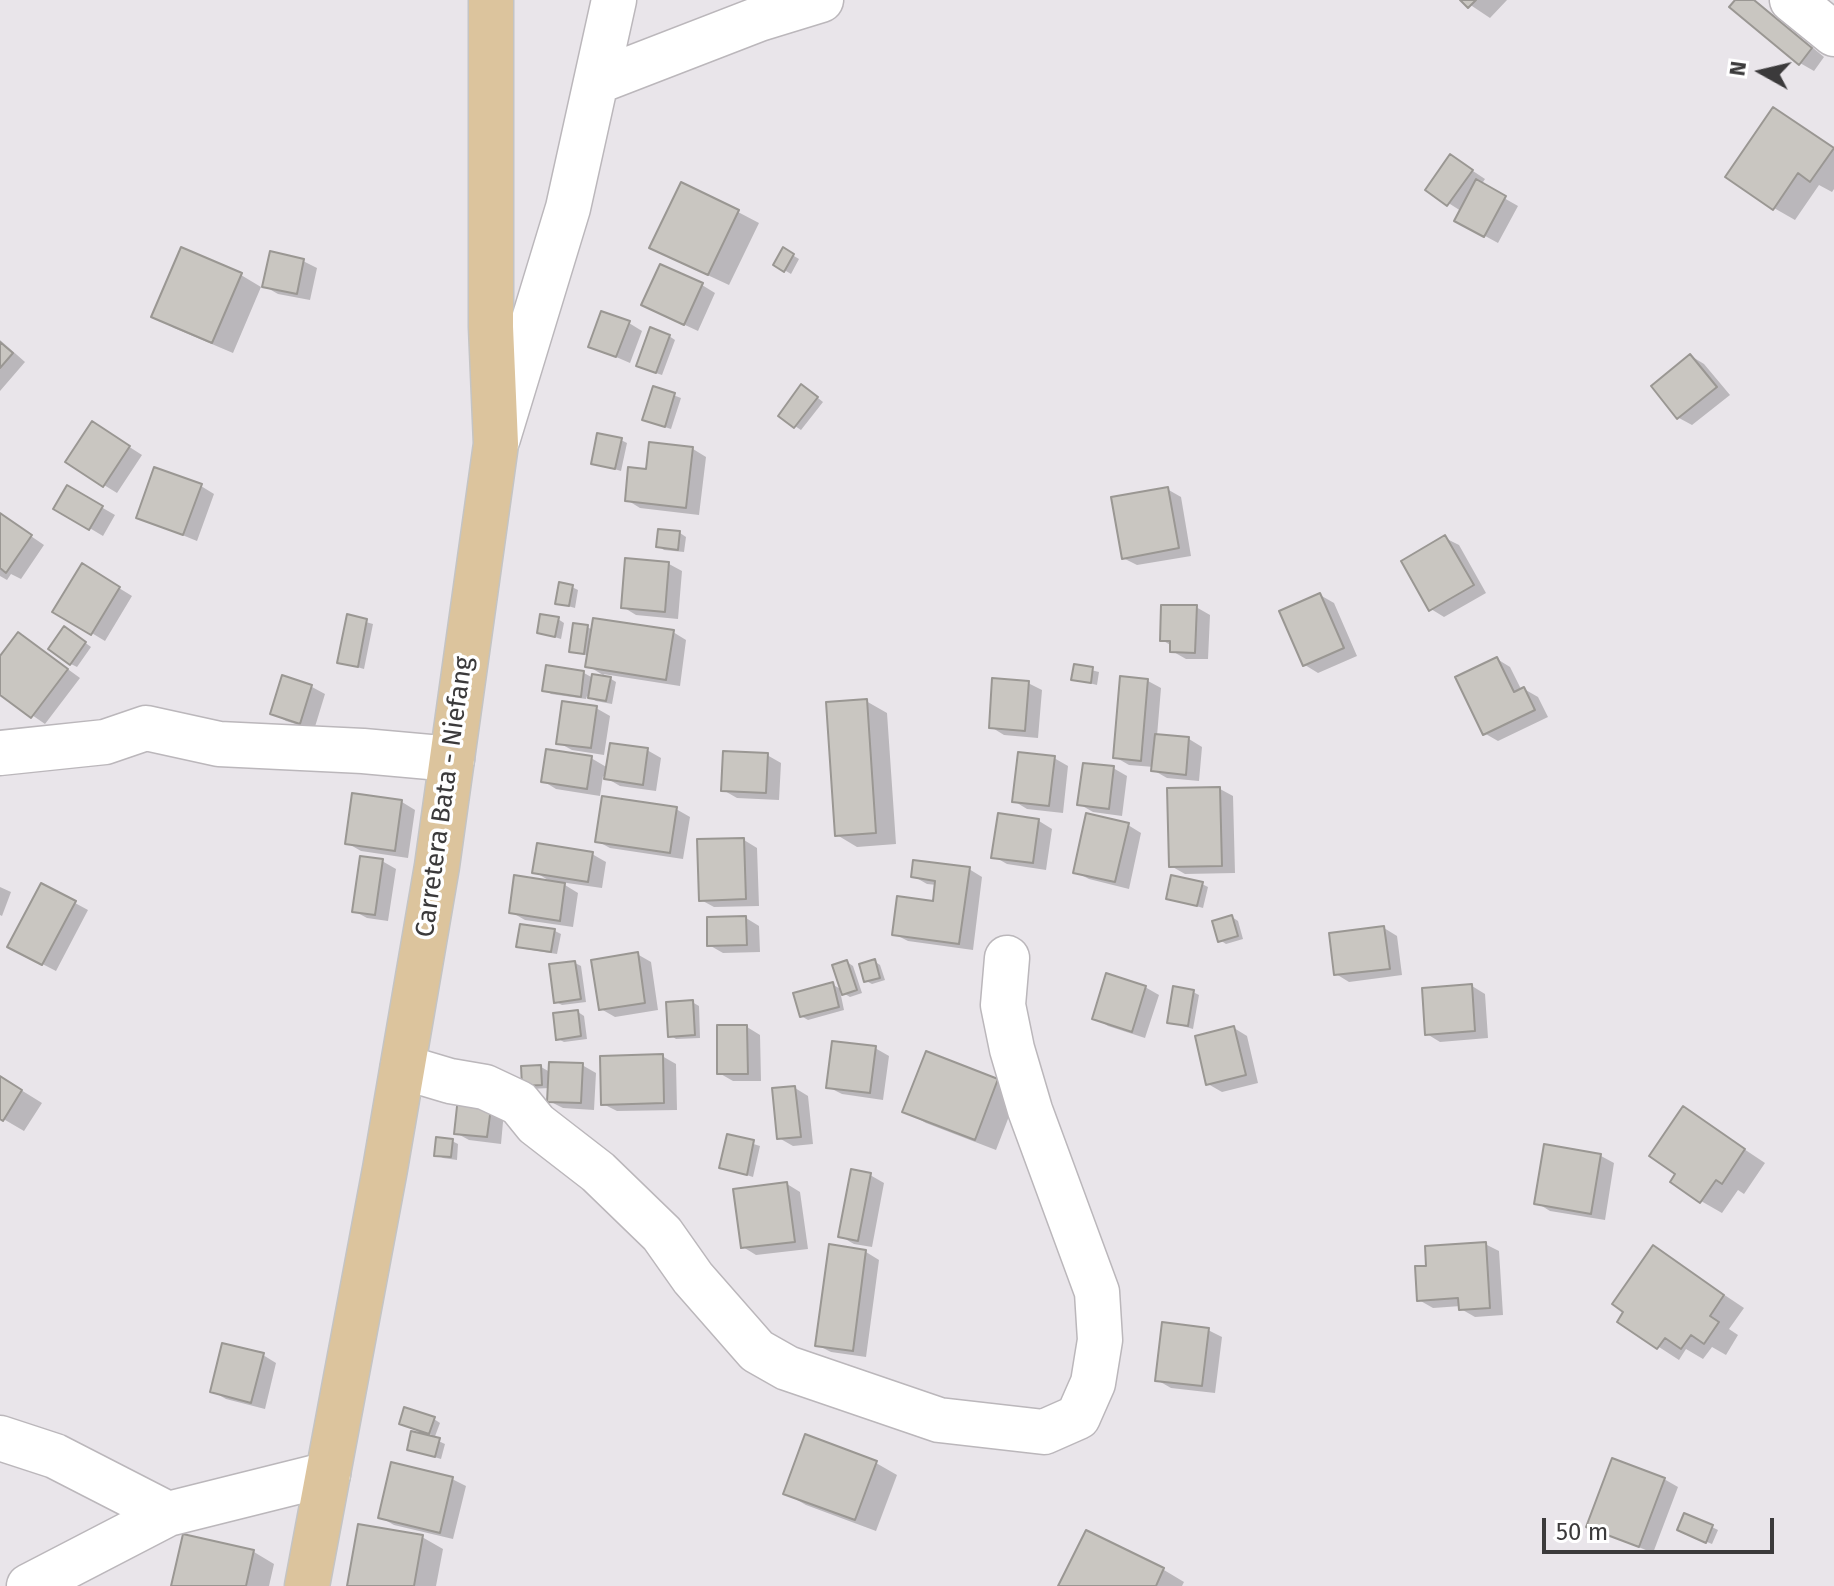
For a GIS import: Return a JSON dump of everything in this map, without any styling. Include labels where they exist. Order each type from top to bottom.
[{"type":"main road","name":"Carretera Bata - Niefang","points":[[307,1586],[437,866],[496,444],[491,327],[491,0]]},
{"type":"street","points":[[496,444],[568,208],[614,0]]},
{"type":"street","points":[[596,82],[759,19],[821,0]]},
{"type":"street","points":[[1792,0],[1834,34]]},
{"type":"street","points":[[0,753],[105,742],[146,728],[219,744],[452,759]]},
{"type":"street","points":[[403,1067],[450,1081],[485,1087],[519,1103],[536,1124],[598,1172],[662,1234],[693,1278],[757,1351],[787,1368],[939,1420],[1044,1432],[1078,1417],[1093,1383],[1100,1340],[1097,1292],[1030,1110],[1012,1049],[1003,1005],[1007,958]]},
{"type":"street","points":[[0,1438],[55,1456],[168,1514]]},
{"type":"street","points":[[29,1586],[168,1514],[328,1474]]},
{"type":"building","points":[[1460,0],[1476,0],[1468,8]]},
{"type":"building","points":[[1735,0],[1754,0],[1812,48],[1799,65],[1729,7]]},
{"type":"building","points":[[1773,107],[1834,148],[1810,182],[1798,173],[1773,210],[1725,177]]},
{"type":"building","points":[[1450,154],[1473,170],[1447,206],[1425,190]]},
{"type":"building","points":[[1476,179],[1506,196],[1484,237],[1454,221]]},
{"type":"building","points":[[681,182],[739,210],[708,275],[649,248]]},
{"type":"building","points":[[181,247],[242,273],[212,343],[151,317]]},
{"type":"building","points":[[783,247],[794,254],[784,272],[773,265]]},
{"type":"building","points":[[270,251],[304,259],[297,294],[262,287]]},
{"type":"building","points":[[660,264],[703,283],[684,325],[641,305]]},
{"type":"building","points":[[601,311],[630,321],[616,357],[588,347]]},
{"type":"building","points":[[650,327],[670,335],[656,373],[636,366]]},
{"type":"building","points":[[0,342],[13,353],[0,368]]},
{"type":"building","points":[[1690,354],[1717,387],[1677,419],[1651,386]]},
{"type":"building","points":[[801,384],[818,397],[794,428],[778,416]]},
{"type":"building","points":[[653,386],[675,393],[665,427],[642,420]]},
{"type":"building","points":[[92,421],[130,446],[103,487],[65,462]]},
{"type":"building","points":[[597,433],[622,438],[615,469],[591,464]]},
{"type":"building","points":[[649,442],[693,447],[686,508],[625,501],[628,467],[646,469]]},
{"type":"building","points":[[154,467],[202,484],[183,535],[136,518]]},
{"type":"building","points":[[67,485],[103,506],[89,530],[53,509]]},
{"type":"building","points":[[1168,487],[1179,548],[1122,559],[1111,497]]},
{"type":"building","points":[[0,513],[32,535],[6,573],[0,568]]},
{"type":"building","points":[[658,529],[680,531],[678,550],[656,547]]},
{"type":"building","points":[[1445,535],[1474,585],[1429,611],[1401,561]]},
{"type":"building","points":[[625,558],[669,562],[665,612],[621,608]]},
{"type":"building","points":[[82,563],[120,587],[91,635],[52,612]]},
{"type":"building","points":[[559,582],[573,585],[569,606],[555,604]]},
{"type":"building","points":[[1320,593],[1344,648],[1303,666],[1279,611]]},
{"type":"building","points":[[1161,605],[1197,605],[1195,653],[1170,652],[1170,641],[1160,641]]},
{"type":"building","points":[[347,614],[367,619],[358,667],[337,663]]},
{"type":"building","points":[[540,614],[559,617],[555,637],[537,633]]},
{"type":"building","points":[[593,618],[674,630],[666,680],[585,667]]},
{"type":"building","points":[[573,623],[588,625],[584,654],[569,652]]},
{"type":"building","points":[[64,626],[86,642],[70,665],[48,649]]},
{"type":"building","points":[[18,632],[68,669],[31,718],[0,695],[0,656]]},
{"type":"building","points":[[1497,657],[1514,692],[1524,687],[1535,710],[1483,735],[1455,677]]},
{"type":"building","points":[[1074,664],[1093,667],[1091,683],[1071,680]]},
{"type":"building","points":[[546,665],[584,671],[581,697],[542,691]]},
{"type":"building","points":[[592,674],[611,677],[606,701],[588,698]]},
{"type":"building","points":[[282,675],[312,685],[300,724],[270,714]]},
{"type":"building","points":[[1120,676],[1148,679],[1141,761],[1113,758]]},
{"type":"building","points":[[992,678],[1029,681],[1025,731],[989,728]]},
{"type":"building","points":[[867,699],[876,833],[835,836],[826,702]]},
{"type":"building","points":[[562,701],[597,706],[591,748],[556,744]]},
{"type":"building","points":[[1155,734],[1189,737],[1186,775],[1151,771]]},
{"type":"building","points":[[610,743],[648,748],[643,785],[604,779]]},
{"type":"building","points":[[546,749],[592,756],[587,789],[541,782]]},
{"type":"building","points":[[723,751],[768,753],[766,793],[721,791]]},
{"type":"building","points":[[1018,752],[1055,756],[1049,806],[1012,802]]},
{"type":"building","points":[[1083,763],[1114,766],[1109,809],[1077,805]]},
{"type":"building","points":[[1220,787],[1222,866],[1169,867],[1167,788]]},
{"type":"building","points":[[352,793],[402,800],[395,851],[345,844]]},
{"type":"building","points":[[602,796],[677,807],[670,853],[595,842]]},
{"type":"building","points":[[998,813],[1039,819],[1033,863],[991,858]]},
{"type":"building","points":[[1086,813],[1129,823],[1115,882],[1073,873]]},
{"type":"building","points":[[744,838],[746,899],[699,901],[697,839]]},
{"type":"building","points":[[537,843],[593,852],[588,882],[532,873]]},
{"type":"building","points":[[360,856],[383,859],[375,915],[352,912]]},
{"type":"building","points":[[913,860],[970,867],[959,944],[892,935],[897,896],[933,901],[935,881],[911,877]]},
{"type":"building","points":[[514,875],[565,883],[560,921],[509,913]]},
{"type":"building","points":[[1171,875],[1203,882],[1197,906],[1166,899]]},
{"type":"building","points":[[41,883],[76,901],[42,965],[7,947]]},
{"type":"building","points":[[1232,915],[1238,936],[1218,942],[1212,921]]},
{"type":"building","points":[[746,916],[747,945],[707,946],[707,917]]},
{"type":"building","points":[[520,924],[555,929],[551,952],[516,947]]},
{"type":"building","points":[[1384,926],[1390,969],[1334,975],[1329,933]]},
{"type":"building","points":[[638,952],[645,1003],[599,1010],[591,960]]},
{"type":"building","points":[[875,959],[880,978],[864,982],[859,964]]},
{"type":"building","points":[[847,960],[857,990],[842,995],[832,965]]},
{"type":"building","points":[[575,961],[581,999],[554,1003],[549,964]]},
{"type":"building","points":[[1106,973],[1146,986],[1132,1032],[1092,1019]]},
{"type":"building","points":[[833,982],[839,1007],[800,1017],[793,993]]},
{"type":"building","points":[[1472,984],[1475,1031],[1425,1035],[1422,988]]},
{"type":"building","points":[[1173,986],[1194,990],[1188,1026],[1167,1023]]},
{"type":"building","points":[[693,1000],[695,1035],[668,1037],[666,1002]]},
{"type":"building","points":[[578,1010],[581,1036],[556,1040],[553,1013]]},
{"type":"building","points":[[717,1025],[747,1025],[748,1074],[717,1074]]},
{"type":"building","points":[[1234,1026],[1246,1075],[1206,1085],[1195,1036]]},
{"type":"building","points":[[832,1041],[876,1046],[870,1093],[826,1088]]},
{"type":"building","points":[[926,1051],[998,1079],[975,1140],[902,1112]]},
{"type":"building","points":[[663,1054],[664,1103],[601,1105],[600,1056]]},
{"type":"building","points":[[549,1062],[583,1063],[581,1103],[547,1102]]},
{"type":"building","points":[[541,1065],[542,1085],[522,1086],[521,1066]]},
{"type":"building","points":[[0,1076],[22,1090],[3,1121],[0,1119]]},
{"type":"building","points":[[795,1086],[801,1137],[777,1139],[772,1088]]},
{"type":"building","points":[[458,1097],[492,1101],[487,1137],[454,1134]]},
{"type":"building","points":[[1683,1106],[1745,1149],[1722,1184],[1716,1180],[1700,1203],[1670,1182],[1675,1174],[1649,1156]]},
{"type":"building","points":[[727,1134],[754,1140],[747,1175],[719,1168]]},
{"type":"building","points":[[436,1137],[453,1139],[451,1157],[434,1156]]},
{"type":"building","points":[[1544,1144],[1601,1154],[1591,1214],[1534,1204]]},
{"type":"building","points":[[851,1169],[871,1173],[858,1241],[838,1237]]},
{"type":"building","points":[[787,1182],[795,1242],[741,1248],[733,1189]]},
{"type":"building","points":[[1486,1242],[1490,1308],[1459,1310],[1458,1298],[1417,1301],[1415,1266],[1426,1266],[1425,1246]]},
{"type":"building","points":[[829,1244],[866,1250],[853,1351],[815,1346]]},
{"type":"building","points":[[1653,1245],[1724,1295],[1710,1316],[1719,1322],[1704,1344],[1691,1335],[1681,1349],[1665,1338],[1657,1349],[1617,1322],[1623,1312],[1612,1304]]},
{"type":"building","points":[[1162,1322],[1209,1328],[1202,1386],[1155,1381]]},
{"type":"building","points":[[222,1343],[264,1353],[251,1403],[210,1392]]},
{"type":"building","points":[[404,1407],[435,1417],[429,1434],[399,1424]]},
{"type":"building","points":[[411,1431],[440,1438],[435,1457],[407,1450]]},
{"type":"building","points":[[805,1434],[877,1461],[855,1520],[783,1494]]},
{"type":"building","points":[[1612,1458],[1665,1478],[1639,1547],[1586,1527]]},
{"type":"building","points":[[391,1462],[453,1477],[440,1533],[378,1518]]},
{"type":"building","points":[[1684,1513],[1713,1525],[1706,1543],[1677,1530]]},
{"type":"building","points":[[358,1524],[423,1535],[414,1586],[347,1586]]},
{"type":"building","points":[[1086,1530],[1164,1568],[1156,1586],[1058,1586]]},
{"type":"building","points":[[183,1534],[254,1550],[246,1586],[171,1586]]}]
